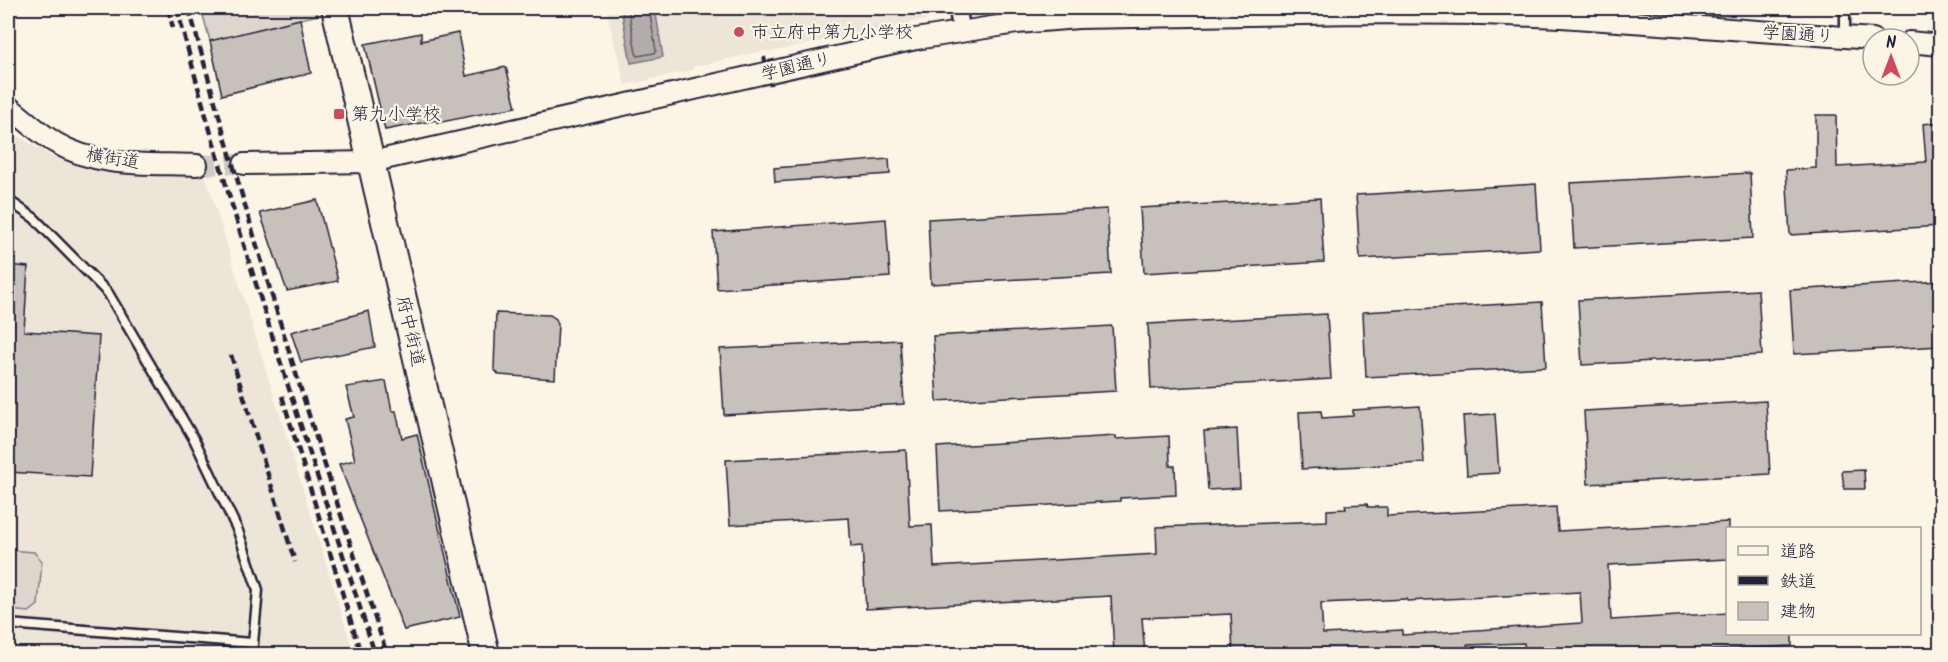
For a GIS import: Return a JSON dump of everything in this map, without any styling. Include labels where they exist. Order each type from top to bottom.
[{"type":"main road","name":"府中街道","points":[[335,8],[486,654]]},
{"type":"street","points":[[958,8],[961,31]]},
{"type":"street","name":"学園通り","points":[[371,162],[780,69],[961,31],[1057,19],[1223,11],[1482,14],[1561,17],[1861,38]]},
{"type":"street","points":[[1921,43],[1941,45]]},
{"type":"street","name":"横街道","points":[[8,105],[55,142],[96,159],[136,164],[197,165]]},
{"type":"street","points":[[244,164],[371,162]]},
{"type":"lane","points":[[1845,8],[1845,37]]},
{"type":"lane","points":[[8,200],[34,218],[108,292],[194,439],[238,531],[258,590],[252,654]]},
{"type":"lane","points":[[8,624],[252,643]]},
{"type":"path","points":[[764,57],[771,85]]},
{"type":"shaded area","points":[[201,8],[315,8],[318,15],[210,41]]},
{"type":"shaded area","name":"市立府中第九小学校","points":[[606,8],[951,8],[952,14],[769,52],[768,50],[625,85]]},
{"type":"shaded area","points":[[8,130],[51,156],[90,170],[122,174],[205,174],[354,654],[8,654]]},
{"type":"shaded area","points":[[8,550],[34,552],[42,561],[38,605],[29,612],[8,610]]},
{"type":"water","points":[[621,8],[655,8],[663,57],[631,63]]},
{"type":"building","points":[[300,19],[311,73],[222,95],[210,41]]},
{"type":"building","points":[[421,33],[421,41],[458,33],[466,76],[506,67],[516,107],[437,123],[436,120],[385,130],[365,44]]},
{"type":"building","points":[[1816,115],[1836,115],[1837,167],[1926,162],[1923,124],[1941,122],[1941,226],[1790,235],[1786,170],[1816,168]]},
{"type":"building","points":[[889,159],[890,174],[775,182],[774,168]]},
{"type":"building","points":[[1750,173],[1753,238],[1574,248],[1570,183]]},
{"type":"building","points":[[1536,184],[1540,249],[1360,259],[1356,195]]},
{"type":"building","points":[[1320,198],[1324,262],[1144,273],[1140,208]]},
{"type":"building","points":[[317,200],[338,281],[287,291],[260,213]]},
{"type":"building","points":[[1107,209],[1111,274],[931,284],[928,219]]},
{"type":"building","points":[[886,219],[890,277],[717,289],[713,232]]},
{"type":"building","points":[[8,265],[28,267],[24,331],[99,336],[90,477],[8,472]]},
{"type":"building","points":[[1941,281],[1941,346],[1794,354],[1790,290]]},
{"type":"building","points":[[1758,290],[1762,355],[1582,365],[1578,300]]},
{"type":"building","points":[[1542,302],[1546,367],[1366,377],[1363,312]]},
{"type":"building","points":[[369,311],[375,347],[301,362],[291,332]]},
{"type":"building","points":[[496,313],[550,315],[556,319],[558,324],[555,379],[499,375],[494,369]]},
{"type":"building","points":[[1327,314],[1331,379],[1151,389],[1148,324]]},
{"type":"building","points":[[1112,326],[1116,391],[937,401],[933,336]]},
{"type":"building","points":[[900,340],[904,404],[724,415],[720,349]]},
{"type":"building","points":[[386,381],[392,411],[396,411],[402,438],[417,434],[460,617],[404,630],[339,464],[355,460],[345,419],[354,417],[346,387]]},
{"type":"building","points":[[1766,401],[1770,474],[1588,484],[1584,411]]},
{"type":"building","points":[[1420,406],[1424,463],[1302,469],[1299,412],[1321,411],[1322,418],[1353,416],[1353,410]]},
{"type":"building","points":[[1495,414],[1499,473],[1467,475],[1463,416]]},
{"type":"building","points":[[1237,429],[1240,488],[1208,490],[1204,431]]},
{"type":"building","points":[[1116,436],[1116,439],[1169,436],[1170,466],[1175,466],[1176,495],[1120,498],[1120,501],[940,511],[937,447]]},
{"type":"building","points":[[906,450],[910,526],[932,525],[934,567],[1157,554],[1156,527],[1327,521],[1327,510],[1346,509],[1345,505],[1367,504],[1368,507],[1387,507],[1387,516],[1556,507],[1558,531],[1728,522],[1726,559],[1608,565],[1611,620],[1726,613],[1726,635],[1792,635],[1792,646],[1642,654],[1525,654],[1524,643],[1467,645],[1468,654],[1233,654],[1231,614],[1142,618],[1145,654],[1114,654],[1111,596],[866,609],[862,546],[851,547],[849,518],[730,525],[726,460]],"holes":[[[1580,592],[1582,623],[1402,635],[1402,630],[1323,634],[1321,603]]]},
{"type":"building","points":[[1864,470],[1865,489],[1844,489],[1842,471]]},
{"type":"tunnel","points":[[197,165],[244,164]]},
{"type":"railway","points":[[168,8],[173,28]]},
{"type":"railway","points":[[177,8],[246,252],[375,654]]},
{"type":"railway","points":[[189,8],[283,332],[387,654]]},
{"type":"railway","points":[[231,355],[295,562]]},
{"type":"railway","points":[[282,396],[361,654]]},
{"type":"place","name":"市立府中第九小学校","points":[[739,32]]},
{"type":"place","name":"第九小学校","points":[[339,114]]}]
